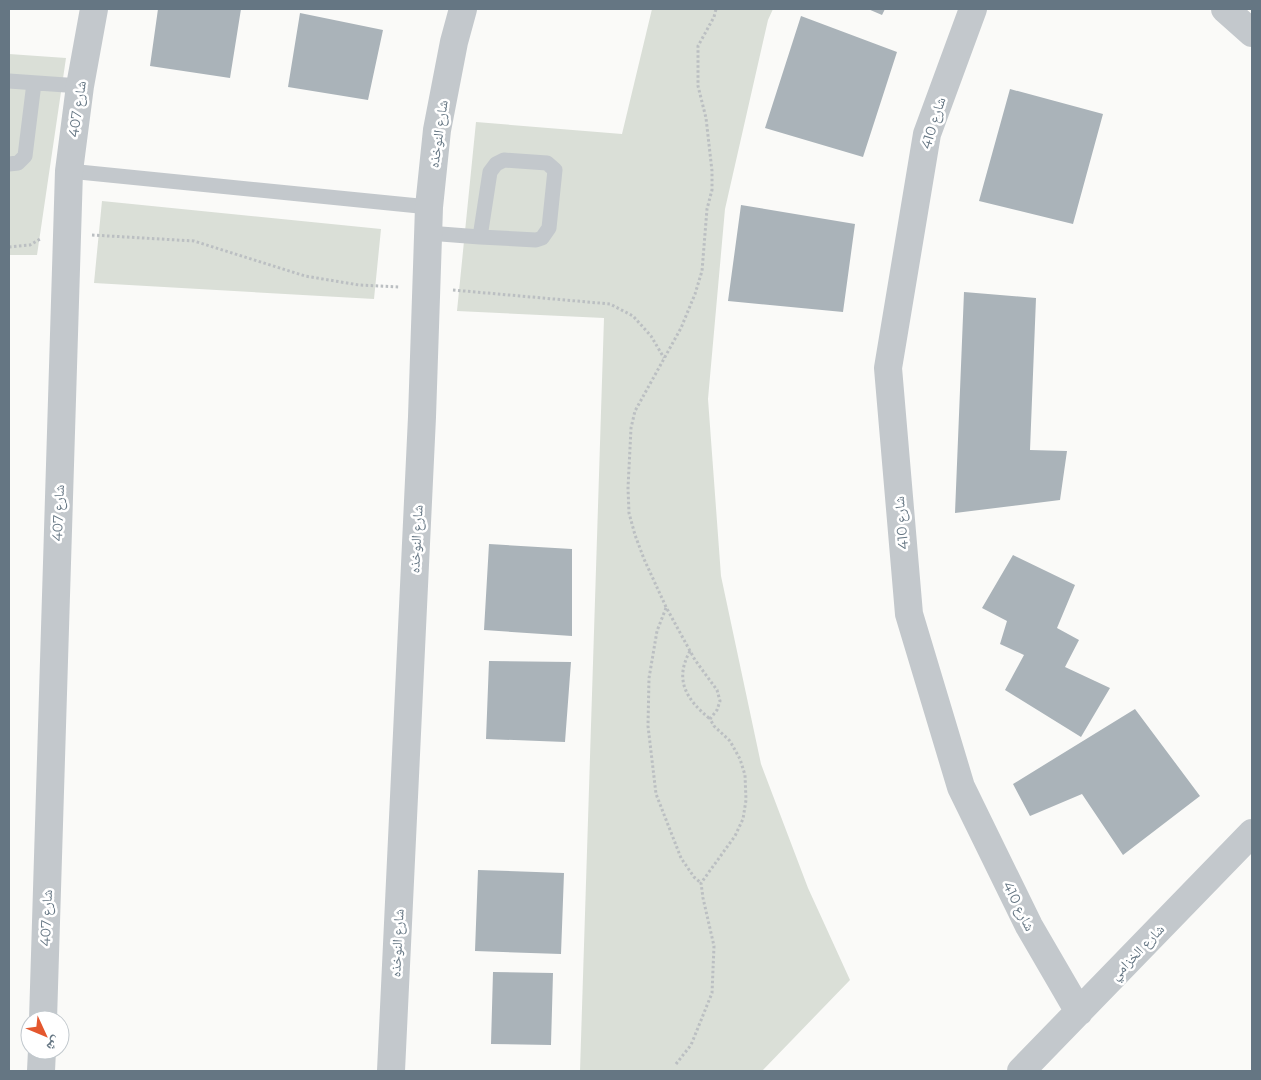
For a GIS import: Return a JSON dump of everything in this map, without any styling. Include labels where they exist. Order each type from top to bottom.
[{"type":"street","name":"شارع 407","points":[[42,1010],[69,171],[80,86],[94,9]]},
{"type":"street","name":"شارع النوخذه","points":[[391,1071],[421,437],[429,220],[440,114],[454,42],[464,9]]},
{"type":"street","name":"شارع 410","points":[[973,9],[927,134],[888,368],[909,614],[961,787],[1029,926],[1079,1012]]},
{"type":"street","points":[[1225,9],[1252,33]]},
{"type":"street","name":"شارع الخزامي","points":[[1022,1071],[1252,833]]},
{"type":"lane","points":[[9,81],[80,86]]},
{"type":"lane","points":[[9,164],[18,164],[25,156],[34,83]]},
{"type":"lane","points":[[69,171],[429,220],[480,237],[536,240],[546,233],[550,222],[556,174],[550,164],[510,160],[500,162],[492,168],[480,237]]},
{"type":"path","points":[[710,719],[717,710],[720,701],[717,690],[690,651],[666,607],[635,536],[629,513],[628,488],[631,428],[635,411],[681,328],[702,271],[707,209],[712,190],[712,171],[706,118],[698,86],[698,46],[714,17],[716,9]]},
{"type":"path","points":[[9,247],[30,245],[48,234],[194,241],[305,276],[359,285],[426,288],[610,304],[633,316],[651,336],[665,359]]},
{"type":"path","points":[[666,607],[657,631],[649,678],[648,726],[656,794],[681,858],[694,877],[701,883],[714,946],[712,993],[691,1045],[676,1064]]},
{"type":"path","points":[[690,651],[684,663],[683,678],[686,692],[714,726],[730,741],[740,758],[744,775],[746,800],[743,819],[735,836],[701,883]]},
{"type":"shaded area","points":[[652,9],[773,9],[768,20],[725,209],[708,399],[721,576],[761,764],[808,888],[850,980],[762,1071],[580,1071],[604,318],[457,311],[476,122],[622,134]]},
{"type":"shaded area","points":[[9,54],[66,58],[37,255],[9,255]]},
{"type":"shaded area","points":[[102,201],[381,229],[374,299],[94,283]]},
{"type":"building","points":[[158,9],[241,9],[230,78],[150,66]]},
{"type":"building","points":[[868,9],[885,9],[882,15]]},
{"type":"building","points":[[300,13],[383,30],[368,100],[288,87]]},
{"type":"building","points":[[801,16],[897,52],[863,157],[765,128]]},
{"type":"building","points":[[1010,89],[1103,114],[1073,224],[979,201]]},
{"type":"building","points":[[741,205],[855,224],[843,312],[728,301]]},
{"type":"building","points":[[964,292],[1036,298],[1030,450],[1067,451],[1060,500],[955,513]]},
{"type":"building","points":[[489,544],[572,549],[572,636],[484,630]]},
{"type":"building","points":[[1013,555],[1075,585],[1057,628],[1079,640],[1065,667],[1110,688],[1081,737],[1005,690],[1024,655],[1000,644],[1007,621],[982,608]]},
{"type":"building","points":[[489,661],[571,662],[565,742],[486,739]]},
{"type":"building","points":[[1135,709],[1200,796],[1123,855],[1082,794],[1030,816],[1013,784]]},
{"type":"building","points":[[478,870],[564,873],[561,954],[475,951]]},
{"type":"building","points":[[493,972],[553,973],[551,1045],[491,1044]]}]
